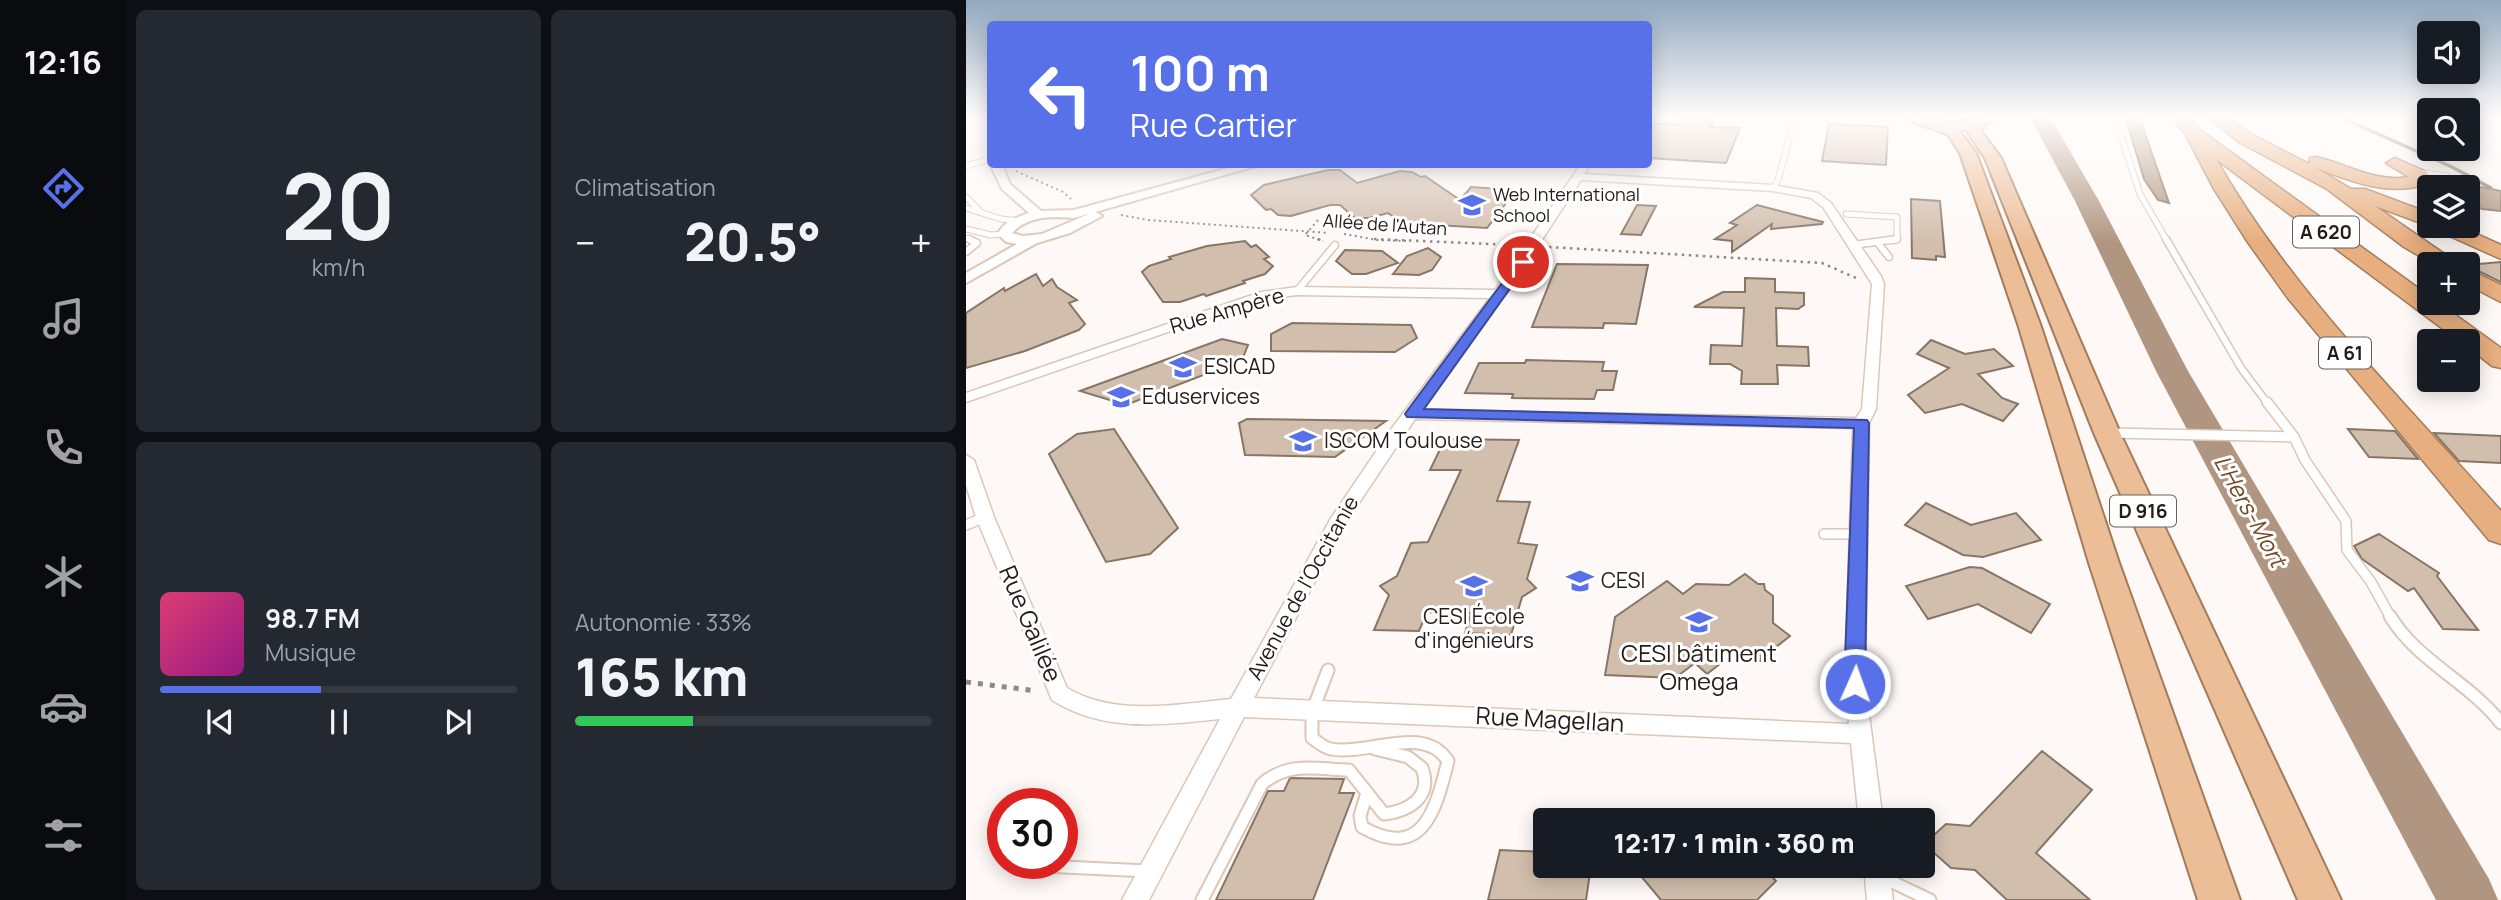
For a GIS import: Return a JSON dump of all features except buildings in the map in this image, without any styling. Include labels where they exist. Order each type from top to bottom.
[{"type":"highway","name":"D 916","points":[[1970,159],[2029,324],[2104,564],[2219,900]]},
{"type":"highway","name":"D 916","points":[[1993,159],[2107,433],[2320,900]]},
{"type":"highway","name":"A 61","points":[[2206,159],[2302,300],[2501,533]]},
{"type":"highway","name":"A 620","points":[[2232,159],[2501,360]]},
{"type":"highway","points":[[2285,159],[2334,185],[2427,252]]},
{"type":"highway","points":[[2306,159],[2368,180],[2403,184],[2414,183],[2420,176],[2395,163]]},
{"type":"highway","name":"A 620","points":[[2334,185],[2417,216]]},
{"type":"highway","points":[[2469,238],[2501,253]]},
{"type":"highway","points":[[2480,283],[2501,295]]},
{"type":"street","points":[[997,168],[999,178],[1027,207],[1039,215]]},
{"type":"street","points":[[966,279],[1009,252],[1065,231],[1074,213],[1244,168]]},
{"type":"street","points":[[1578,176],[1803,191],[1822,199],[1875,276],[1878,284],[1869,409],[1861,423],[1855,684],[1869,808]]},
{"type":"street","name":"Avenue de l'Occitanie","points":[[1135,900],[1337,522],[1361,484],[1535,247],[1578,176]]},
{"type":"street","points":[[1008,236],[1012,225],[1039,215],[1112,210],[1178,187]]},
{"type":"street","points":[[966,262],[1008,236],[1038,239]]},
{"type":"street","name":"Rue Ampère","points":[[966,398],[1261,296],[1297,291],[1499,294]]},
{"type":"street","points":[[1413,414],[1601,422],[1861,423]]},
{"type":"street","name":"Rue Galilée","points":[[966,460],[985,517],[1059,694],[1071,704],[1093,712],[1177,715],[1239,708]]},
{"type":"street","name":"Rue Magellan","points":[[1239,708],[1860,734]]},
{"type":"street","points":[[1878,878],[1880,900]]},
{"type":"lane","points":[[1773,188],[1784,159]]},
{"type":"lane","points":[[2129,159],[2140,194],[2241,368],[2294,437],[2305,460],[2346,521],[2342,538],[2347,550],[2364,572],[2399,630],[2411,644],[2481,699],[2501,723]]},
{"type":"lane","points":[[966,166],[987,160]]},
{"type":"lane","points":[[2415,172],[2444,175]]},
{"type":"lane","points":[[966,197],[979,210]]},
{"type":"lane","points":[[966,208],[1001,219],[1020,221]]},
{"type":"lane","points":[[1846,214],[1897,217],[1897,240],[1853,245]]},
{"type":"lane","points":[[968,231],[1008,236]]},
{"type":"lane","points":[[966,238],[977,243],[966,252]]},
{"type":"lane","points":[[1877,242],[1889,257]]},
{"type":"lane","points":[[1297,291],[1335,245]]},
{"type":"lane","points":[[2107,433],[2294,437]]},
{"type":"lane","points":[[966,525],[985,517]]},
{"type":"lane","points":[[1824,534],[1859,534]]},
{"type":"lane","points":[[1328,670],[1312,710],[1309,728],[1312,738],[1330,750],[1375,749],[1416,741],[1437,746],[1446,752],[1448,761],[1430,818],[1418,832],[1396,839],[1376,836],[1362,827],[1360,816],[1366,796]]},
{"type":"lane","points":[[1202,900],[1251,802],[1262,784],[1275,773],[1290,768],[1349,770],[1357,776],[1366,796],[1384,814],[1403,812],[1416,803],[1424,785],[1425,776],[1421,765],[1409,758],[1375,749]]},
{"type":"lane","points":[[1078,868],[1150,871]]},
{"type":"lane","points":[[1891,878],[1930,900]]},
{"type":"path","points":[[1014,168],[1063,192],[1074,213]]},
{"type":"path","name":"Allée de l'Autan","points":[[1112,210],[1132,218],[1331,233]]},
{"type":"path","points":[[1318,220],[1305,231],[1305,235],[1335,245]]},
{"type":"path","name":"Allée de l'Autan","points":[[1344,234],[1377,240],[1487,242],[1822,263],[1849,276],[1875,276]]},
{"type":"path","points":[[966,682],[1059,694]]},
{"type":"shaded area","points":[[2138,159],[2154,159],[2169,203],[2158,200],[2144,179]]},
{"type":"shaded area","points":[[2480,187],[2501,191],[2501,211],[2482,209]]},
{"type":"waterway","name":"L'Hers-Mort","points":[[2064,159],[2172,371],[2468,900]]},
{"type":"waterway","points":[[2434,159],[2491,188]]},
{"type":"place","name":"Web International School","points":[[1472,205]]},
{"type":"place","name":"ESICAD","points":[[1183,367]]},
{"type":"place","name":"Eduservices","points":[[1121,397]]},
{"type":"place","name":"ISCOM Toulouse","points":[[1303,441]]},
{"type":"place","name":"CESI","points":[[1580,581]]},
{"type":"place","name":"CESI École d'ingénieurs","points":[[1474,586]]},
{"type":"place","name":"CESI bâtiment Omega","points":[[1699,622]]},
{"type":"route","points":[[1523,262],[1413,414],[1861,423],[1855,684]]}]
